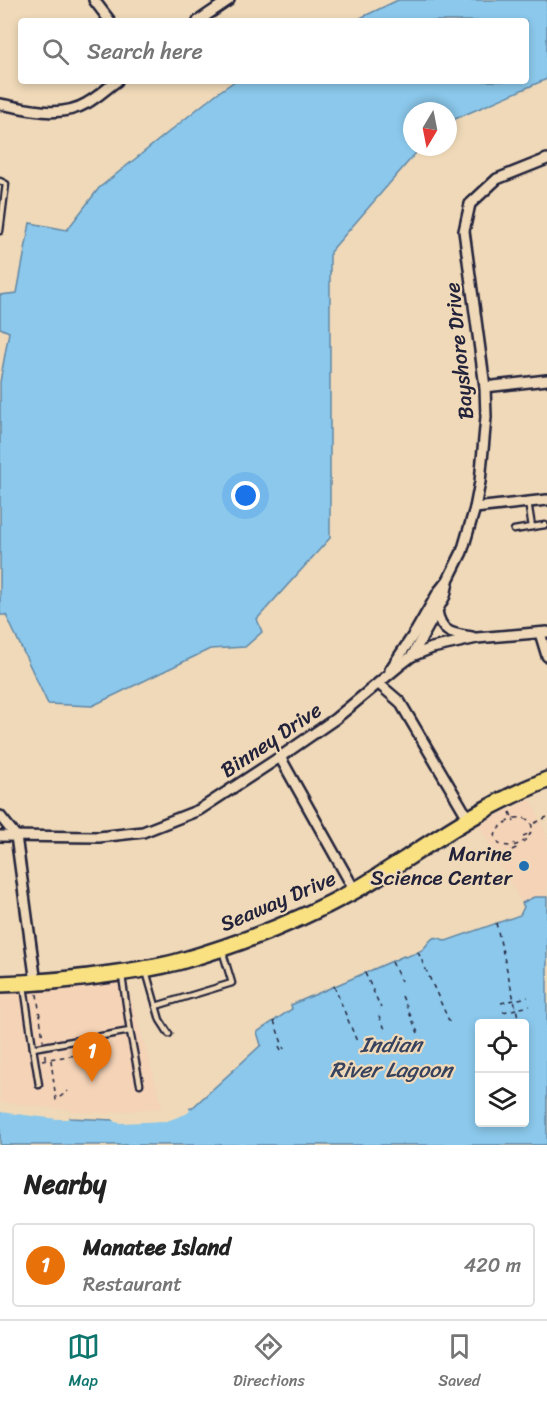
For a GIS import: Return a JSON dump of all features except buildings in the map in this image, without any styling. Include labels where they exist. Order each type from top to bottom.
[{"type":"main road","name":"Seaway Drive","points":[[0,984],[32,987],[122,973],[179,962],[222,948],[295,920],[355,891],[468,818],[500,800],[547,780]]},
{"type":"street","points":[[94,0],[108,18]]},
{"type":"street","points":[[202,18],[229,0]]},
{"type":"street","points":[[0,104],[48,112],[67,111],[86,104],[113,84]]},
{"type":"street","name":"Bayshore Drive","points":[[382,681],[448,580],[462,552],[475,508],[486,417],[485,387],[464,231],[470,204],[497,179],[547,159]]},
{"type":"street","points":[[485,387],[547,380]]},
{"type":"street","points":[[475,508],[547,500]]},
{"type":"street","name":"Bayshore Drive","points":[[412,656],[445,596],[448,580]]},
{"type":"street","points":[[437,611],[442,627],[450,633],[477,638]]},
{"type":"street","points":[[543,632],[547,656]]},
{"type":"street","name":"Binney Drive","points":[[0,836],[99,837],[143,832],[199,810],[335,719],[412,656],[432,648],[477,638],[543,632]]},
{"type":"street","points":[[382,681],[400,702],[468,818]]},
{"type":"street","points":[[280,757],[355,891]]},
{"type":"street","points":[[0,816],[16,836],[32,987]]},
{"type":"lane","points":[[0,181],[6,184],[0,231]]},
{"type":"lane","points":[[528,502],[532,527]]},
{"type":"lane","points":[[514,530],[545,525]]},
{"type":"lane","points":[[156,1006],[232,983],[222,948]]},
{"type":"lane","points":[[145,969],[160,1020],[169,1034]]},
{"type":"lane","points":[[122,973],[140,1084]]},
{"type":"lane","points":[[32,987],[33,1048],[39,1085]]},
{"type":"lane","points":[[33,1048],[130,1031]]},
{"type":"path","points":[[507,807],[514,821]]},
{"type":"path","points":[[520,818],[528,818],[534,824],[534,831],[530,838],[515,844],[502,845],[497,842],[495,836],[500,827],[520,818]]},
{"type":"path","points":[[534,824],[547,818]]},
{"type":"path","points":[[523,836],[528,834],[530,838]]},
{"type":"path","points":[[512,850],[516,848],[515,844]]},
{"type":"path","points":[[496,923],[518,1017]]},
{"type":"path","points":[[418,952],[450,1023]]},
{"type":"path","points":[[392,962],[400,981]]},
{"type":"path","points":[[365,973],[381,1008]]},
{"type":"path","points":[[334,986],[358,1044]]},
{"type":"path","points":[[32,987],[45,1060]]},
{"type":"path","points":[[402,996],[418,1033]]},
{"type":"path","points":[[501,1003],[528,997]]},
{"type":"path","points":[[503,1012],[530,1006]]},
{"type":"path","points":[[380,1016],[386,1031]]},
{"type":"path","points":[[274,1021],[283,1049],[279,1046]]},
{"type":"path","points":[[35,1061],[97,1052],[91,1064]]},
{"type":"path","points":[[81,1055],[87,1065]]},
{"type":"path","points":[[51,1059],[56,1100],[68,1091]]},
{"type":"shaded area","name":"Marine Science Center","points":[[531,799],[547,836],[547,897],[534,897],[522,903],[478,824]]},
{"type":"shaded area","points":[[125,978],[163,1108],[110,1114],[73,1112],[0,1102],[0,990]]},
{"type":"water","points":[[398,0],[547,0],[547,79],[457,118],[457,102],[403,102],[403,156],[413,156],[330,252],[330,538],[257,619],[262,632],[245,647],[210,649],[92,706],[48,704],[6,615],[0,615],[0,382],[9,332],[0,328],[0,295],[17,293],[30,223],[67,230],[99,188],[231,84],[529,84],[529,18],[360,18]]},
{"type":"water","name":"Indian River Lagoon","points":[[534,897],[547,897],[547,1145],[0,1145],[0,1108],[69,1116],[70,1118],[113,1120],[114,1118],[156,1115],[192,1108],[261,1045],[257,1032],[292,1009],[291,1005],[404,956],[419,952],[430,940],[437,938],[446,941],[520,915],[524,907],[522,903]]},
{"type":"pier","points":[[0,1105],[69,1113],[70,1117],[57,1119],[0,1112]]},
{"type":"pier","points":[[188,1106],[190,1111],[186,1114],[167,1121],[121,1123],[113,1120],[115,1114],[143,1114]]},
{"type":"place","name":"Marine Science Center","points":[[524,866]]},
{"type":"place","name":"Manatee Island","points":[[92,1082]]}]
